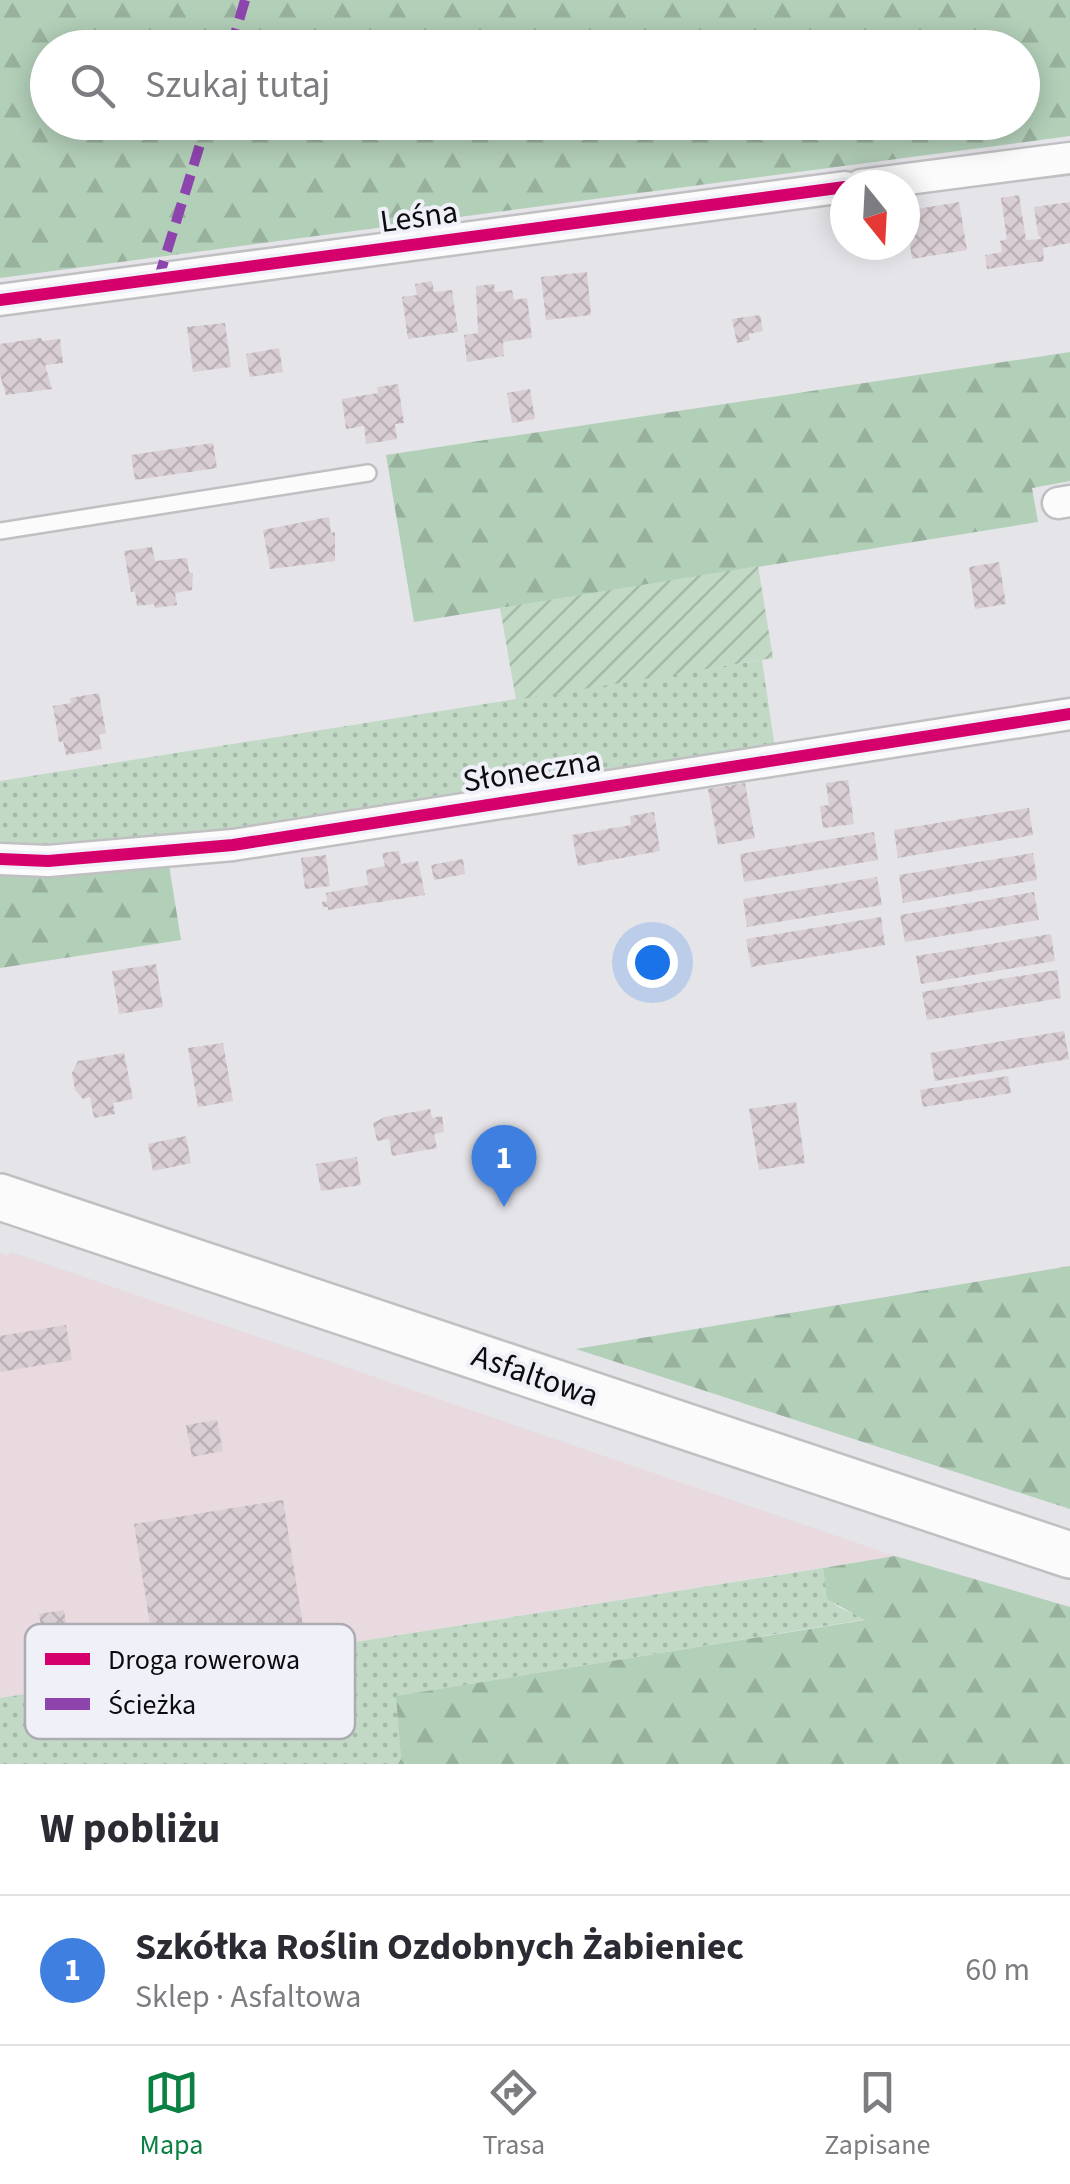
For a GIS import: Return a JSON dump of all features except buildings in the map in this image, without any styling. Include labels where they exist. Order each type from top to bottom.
[{"type":"main road","name":"Asfaltowa","points":[[0,1196],[1070,1555]]},
{"type":"street","points":[[920,177],[1070,158]]},
{"type":"street","name":"Leśna","points":[[0,300],[830,189]]},
{"type":"street","name":"Słoneczna","points":[[0,859],[48,861],[232,845],[1070,714]]},
{"type":"lane","points":[[0,531],[368,473]]},
{"type":"shaded area","points":[[11,1252],[895,1556],[355,1642],[355,1624],[25,1624],[25,1694],[0,1698],[0,1253],[7,1256]]},
{"type":"green space","points":[[0,0],[1070,0],[1070,136],[1040,140],[1040,30],[30,30],[30,140],[1040,140],[0,278]]},
{"type":"green space","points":[[1070,352],[1070,481],[1032,488],[1038,522],[414,622],[386,455]]},
{"type":"green space","points":[[758,566],[773,658],[516,700],[500,608]]},
{"type":"green space","points":[[762,660],[775,749],[200,842],[91,849],[0,844],[0,781]]},
{"type":"green space","points":[[168,859],[181,940],[0,968],[0,876],[46,868]]},
{"type":"green space","points":[[1070,1266],[1070,1509],[576,1349]]},
{"type":"green space","points":[[895,1556],[1070,1607],[1070,1764],[398,1764],[401,1759],[396,1696],[865,1620],[827,1599],[823,1568]]},
{"type":"green space","points":[[823,1568],[827,1591],[834,1603],[868,1619],[397,1696],[401,1759],[398,1764],[0,1764],[0,1698],[25,1694],[25,1739],[355,1739],[355,1642]]},
{"type":"marked path","points":[[236,30],[245,0]]},
{"type":"marked path","points":[[158,280],[201,140]]},
{"type":"cycle path","points":[[0,300],[830,189]]},
{"type":"cycle path","points":[[0,859],[48,861],[233,845],[1070,714]]},
{"type":"place","name":"Szkółka Roślin Ozdobnych Żabieniec","points":[[504,1207]]}]
